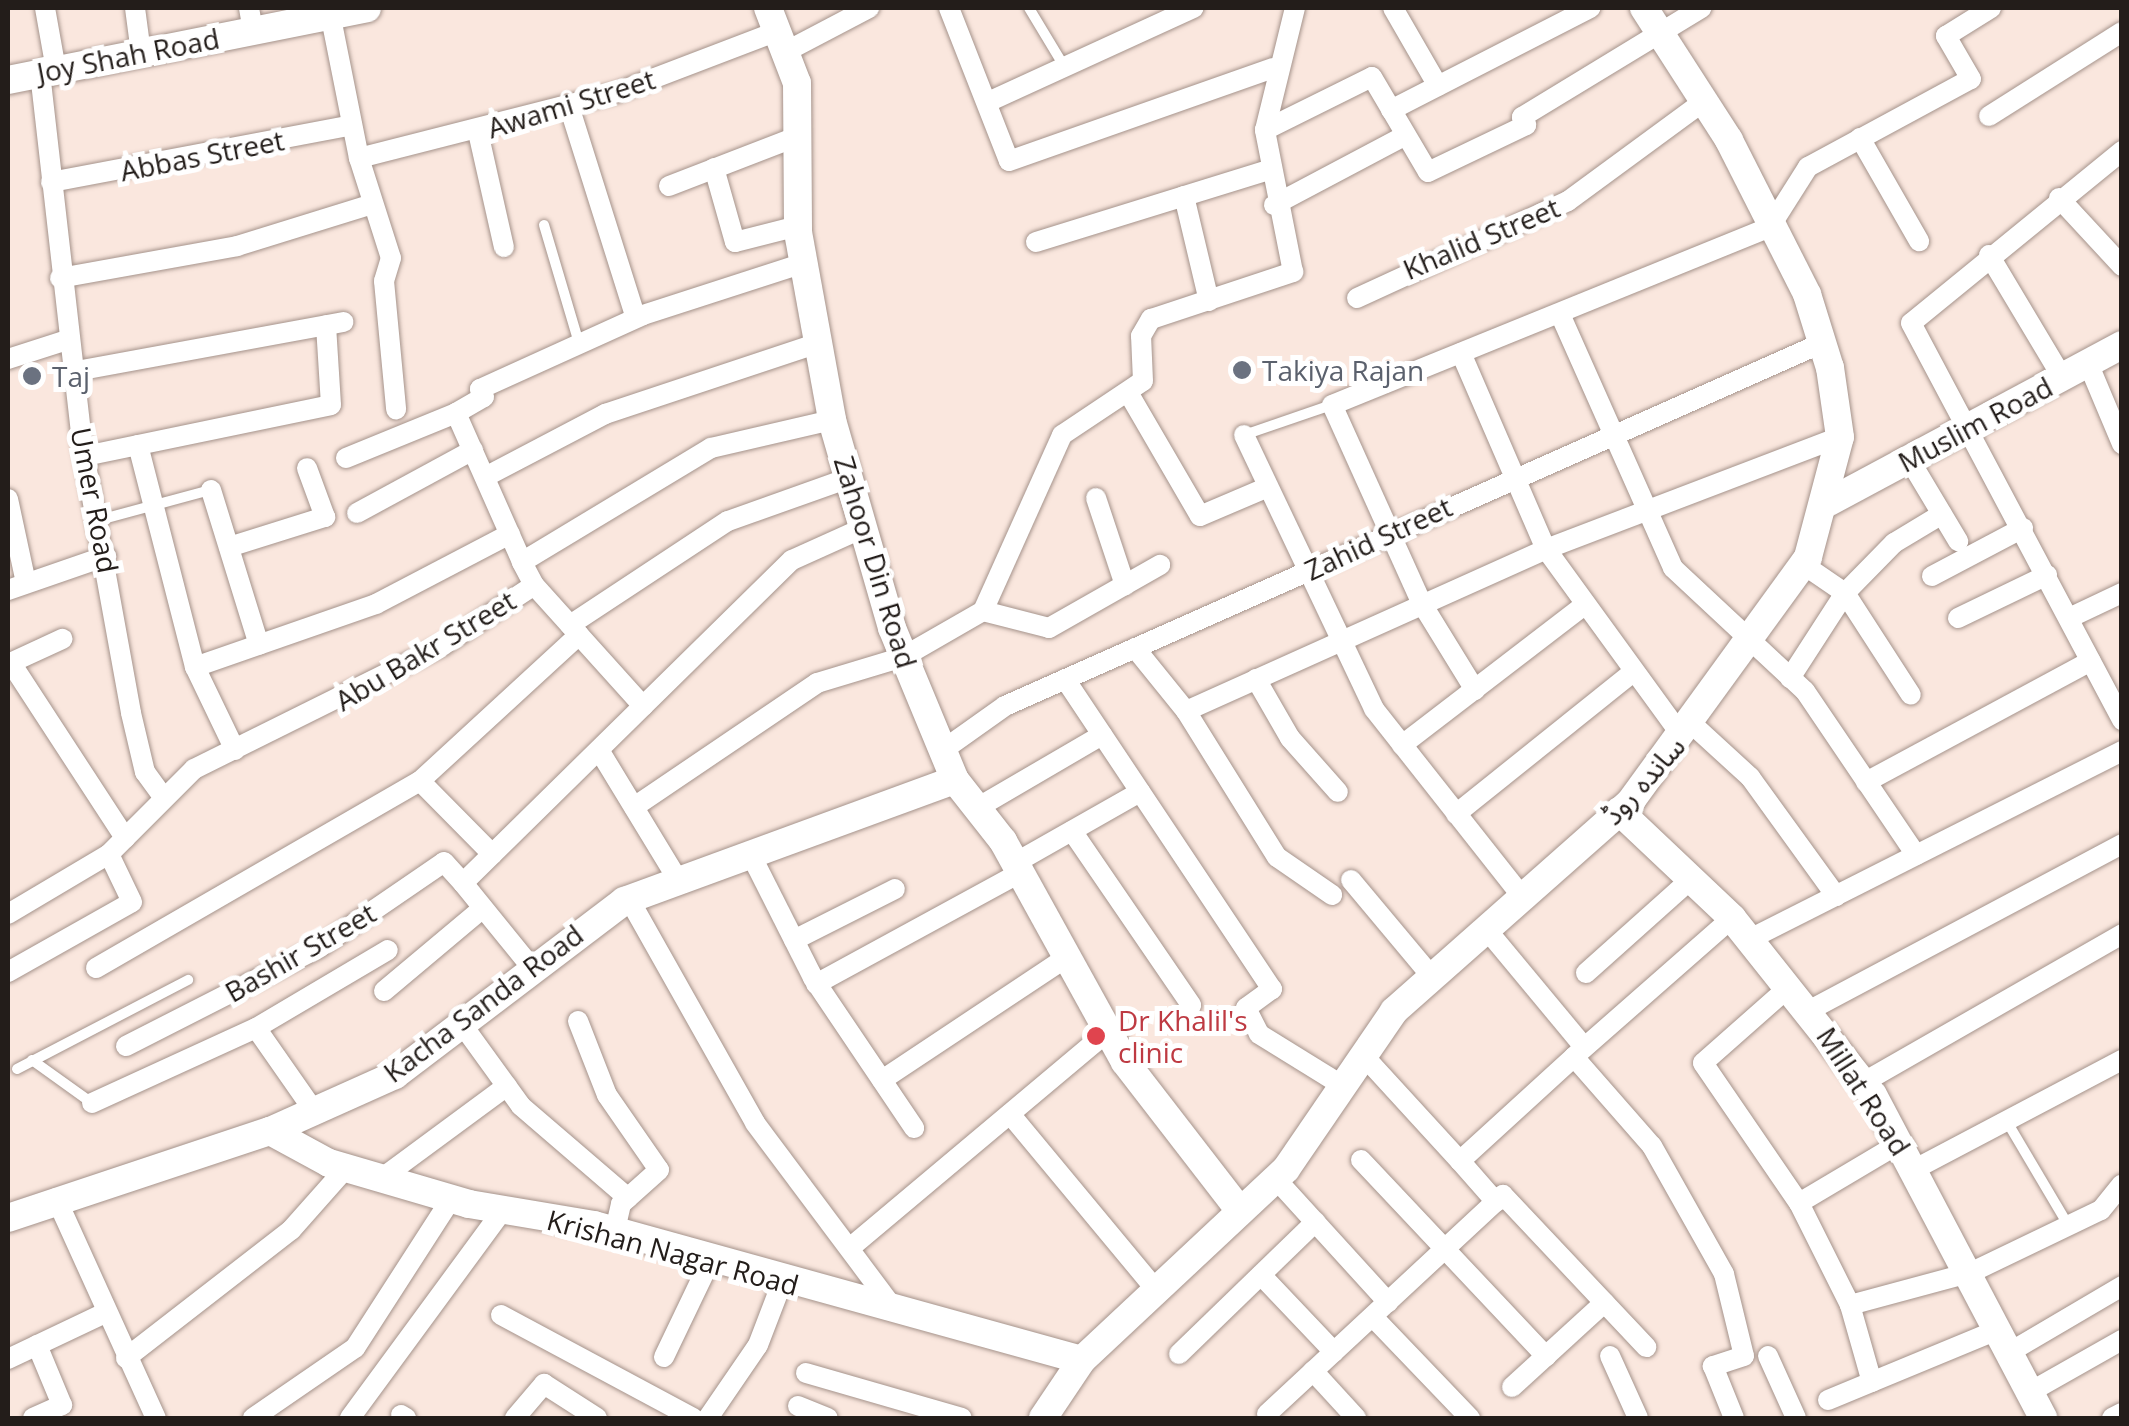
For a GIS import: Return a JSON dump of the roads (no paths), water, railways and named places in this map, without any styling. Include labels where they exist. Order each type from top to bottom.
[{"type":"main road","name":"Joy Shah Road","points":[[8,80],[140,53],[251,19],[367,8]]},
{"type":"main road","name":"ساندہ روڈ","points":[[1044,1418],[1082,1360],[1276,1178],[1362,1054],[1432,978],[1620,811],[1750,646],[1804,564],[1829,502],[1840,436],[1822,343],[1770,227],[1704,101],[1651,19]]},
{"type":"main road","name":"Zahoor Din Road","points":[[777,30],[796,137],[798,226],[832,420],[904,656],[955,780],[1018,868],[1108,1032],[1240,1211]]},
{"type":"main road","name":"Muslim Road","points":[[1829,502],[2122,345]]},
{"type":"main road","name":"Kacha Sanda Road","points":[[8,1218],[56,1198],[270,1131],[395,1074],[629,899],[678,880],[754,860],[955,780]]},
{"type":"main road","name":"Millat Road","points":[[1620,811],[1741,928],[1864,1082],[1972,1272],[2043,1418]]},
{"type":"main road","name":"Krishan Nagar Road","points":[[270,1131],[346,1168],[450,1199],[615,1231],[896,1312],[1082,1360]]},
{"type":"street","name":"Umer Road","points":[[45,8],[50,182],[71,372],[141,758],[164,798]]},
{"type":"street","points":[[135,8],[140,53]]},
{"type":"street","name":"Awami Street","points":[[358,158],[478,132],[569,106],[777,30],[869,8]]},
{"type":"street","points":[[949,8],[1009,161],[1274,68]]},
{"type":"street","points":[[988,102],[1064,67],[1158,15],[1193,8]]},
{"type":"street","points":[[634,807],[817,683],[904,656],[983,611],[1062,435],[1130,394],[1143,381],[1141,336],[1151,319],[1292,272],[1274,204],[1265,130],[1274,68],[1295,8]]},
{"type":"street","points":[[1393,8],[1438,86]]},
{"type":"street","points":[[1391,110],[1590,8]]},
{"type":"street","points":[[1265,130],[1372,78],[1428,172],[1526,126],[1522,117],[1651,19],[1702,8]]},
{"type":"street","points":[[1474,690],[1422,604],[1332,405],[1770,227],[1808,167],[1972,79],[1946,36],[1991,8]]},
{"type":"street","points":[[330,11],[358,158],[390,258],[384,282],[396,408]]},
{"type":"street","points":[[1989,116],[2122,32]]},
{"type":"street","name":"Khalid Street","points":[[1357,298],[1568,202],[1704,101]]},
{"type":"street","points":[[569,106],[636,318]]},
{"type":"street","name":"Abbas Street","points":[[50,182],[352,125]]},
{"type":"street","points":[[478,132],[504,246]]},
{"type":"street","points":[[1274,204],[1406,135]]},
{"type":"street","points":[[670,186],[796,137]]},
{"type":"street","points":[[1860,138],[1918,241]]},
{"type":"street","points":[[2122,152],[2059,198],[1911,322],[1971,426],[2122,720]]},
{"type":"street","points":[[714,168],[735,242],[798,226]]},
{"type":"street","points":[[1036,242],[1268,170]]},
{"type":"street","points":[[1184,196],[1209,300]]},
{"type":"street","points":[[2059,198],[2122,266]]},
{"type":"street","points":[[60,278],[236,246],[374,204]]},
{"type":"street","points":[[1989,255],[2075,370],[2122,444]]},
{"type":"street","points":[[346,458],[456,413],[484,397],[480,389],[636,318],[804,263]]},
{"type":"street","points":[[1560,314],[1673,568],[1750,646],[1790,678],[1916,856]]},
{"type":"street","points":[[71,372],[334,323],[331,404],[85,456]]},
{"type":"street","points":[[8,360],[67,340]]},
{"type":"street","points":[[485,478],[605,414],[818,343]]},
{"type":"street","name":"Zahid Street","points":[[943,750],[1005,706],[1307,572],[1388,531],[1822,343]]},
{"type":"street","points":[[1461,352],[1546,549],[1583,606],[1632,672],[1687,730],[1750,777],[1836,896]]},
{"type":"street","points":[[1130,394],[1200,516],[1268,487]]},
{"type":"street","points":[[456,413],[522,562]]},
{"type":"street","name":"Abu Bakr Street","points":[[8,914],[108,854],[194,769],[356,696],[534,585],[522,562],[710,448],[832,420]]},
{"type":"street","points":[[1244,434],[1338,641],[1402,745],[1523,898]]},
{"type":"street","points":[[1186,711],[1546,549],[1840,436]]},
{"type":"street","points":[[138,445],[195,667],[236,750]]},
{"type":"street","points":[[356,512],[473,450]]},
{"type":"street","points":[[1909,459],[1958,542]]},
{"type":"street","points":[[228,547],[325,517],[308,468]]},
{"type":"street","points":[[96,968],[420,781],[574,630],[728,521],[849,478]]},
{"type":"street","points":[[211,490],[259,645]]},
{"type":"street","points":[[1096,498],[1124,585]]},
{"type":"street","points":[[8,499],[17,586],[106,556]]},
{"type":"street","points":[[1790,678],[1845,594],[1894,544],[1942,514]]},
{"type":"street","points":[[532,968],[463,883],[792,560],[863,528]]},
{"type":"street","points":[[1932,576],[2023,528]]},
{"type":"street","points":[[195,667],[376,604],[510,534]]},
{"type":"street","points":[[1804,564],[1845,594],[1911,695]]},
{"type":"street","points":[[983,611],[1049,628],[1160,565]]},
{"type":"street","points":[[1958,618],[2047,575]]},
{"type":"street","points":[[534,585],[642,706]]},
{"type":"street","points":[[2069,618],[2122,593]]},
{"type":"street","points":[[1402,745],[1583,606]]},
{"type":"street","points":[[62,639],[9,664],[125,838]]},
{"type":"street","points":[[1135,648],[1186,711],[1277,857],[1332,895]]},
{"type":"street","points":[[1866,782],[2091,660]]},
{"type":"street","points":[[1456,814],[1632,672]]},
{"type":"street","points":[[1064,679],[1272,989],[1246,1008],[1259,1034],[1340,1084]]},
{"type":"street","points":[[1256,679],[1290,738],[1338,792]]},
{"type":"street","points":[[977,808],[1102,736]]},
{"type":"street","points":[[599,750],[678,880]]},
{"type":"street","points":[[1460,1161],[1579,1052],[1741,928],[1836,896],[2122,751]]},
{"type":"street","points":[[420,781],[492,854]]},
{"type":"street","points":[[816,984],[1018,868],[1140,792]]},
{"type":"street","points":[[1072,831],[1191,1005]]},
{"type":"street","points":[[1810,1010],[2122,844]]},
{"type":"street","points":[[8,972],[132,902],[108,854]]},
{"type":"street","points":[[754,860],[816,984],[914,1128]]},
{"type":"street","name":"Bashir Street","points":[[126,1046],[320,947],[444,862],[463,883]]},
{"type":"street","points":[[1351,880],[1432,978]]},
{"type":"street","points":[[1586,973],[1691,880]]},
{"type":"street","points":[[794,940],[896,889]]},
{"type":"street","points":[[629,899],[754,1123],[851,1247],[896,1312]]},
{"type":"street","points":[[384,990],[483,908]]},
{"type":"street","points":[[1488,930],[1652,1146],[1724,1274],[1744,1356],[1712,1366],[1734,1418]]},
{"type":"street","points":[[1864,1082],[2122,934]]},
{"type":"street","points":[[92,1103],[256,1028],[388,950]]},
{"type":"street","points":[[882,1080],[1067,957]]},
{"type":"street","points":[[1790,986],[1703,1063],[1800,1203],[1850,1305],[1872,1382]]},
{"type":"street","points":[[578,1021],[607,1095],[659,1170],[628,1198],[615,1231]]},
{"type":"street","points":[[461,1024],[507,1086],[628,1198]]},
{"type":"street","points":[[256,1028],[314,1111]]},
{"type":"street","points":[[851,1247],[1108,1032]]},
{"type":"street","points":[[1362,1054],[1496,1202]]},
{"type":"street","points":[[1915,1168],[2122,1060]]},
{"type":"street","points":[[382,1178],[507,1086]]},
{"type":"street","points":[[1010,1114],[1156,1290]]},
{"type":"street","points":[[1800,1203],[1900,1143]]},
{"type":"street","points":[[1361,1160],[1546,1356]]},
{"type":"street","points":[[126,1358],[291,1230],[346,1168]]},
{"type":"street","points":[[1276,1178],[1470,1418]]},
{"type":"street","points":[[1850,1305],[1972,1272],[2101,1210],[2122,1184]]},
{"type":"street","points":[[1267,1414],[1503,1196],[1646,1347]]},
{"type":"street","points":[[56,1198],[105,1314],[156,1418]]},
{"type":"street","points":[[253,1418],[355,1348],[450,1199]]},
{"type":"street","points":[[350,1418],[503,1210]]},
{"type":"street","points":[[1180,1354],[1315,1222]]},
{"type":"street","points":[[664,1357],[711,1259]]},
{"type":"street","points":[[1261,1275],[1334,1352]]},
{"type":"street","points":[[708,1418],[758,1346],[783,1280]]},
{"type":"street","points":[[1828,1400],[2005,1340],[2122,1286]]},
{"type":"street","points":[[1512,1387],[1604,1303]]},
{"type":"street","points":[[8,1359],[105,1314]]},
{"type":"street","points":[[501,1314],[693,1418]]},
{"type":"street","points":[[2030,1392],[2122,1340]]},
{"type":"street","points":[[33,1418],[62,1405],[37,1345]]},
{"type":"street","points":[[1610,1356],[1638,1418]]},
{"type":"street","points":[[1768,1356],[1796,1418]]},
{"type":"street","points":[[1313,1371],[1356,1418]]},
{"type":"street","points":[[806,1372],[962,1418]]},
{"type":"street","points":[[515,1418],[544,1384],[597,1418]]},
{"type":"street","points":[[798,1406],[828,1418]]},
{"type":"street","points":[[2112,1418],[2122,1413]]},
{"type":"lane","points":[[1029,8],[1064,67]]},
{"type":"lane","points":[[544,225],[579,344]]},
{"type":"lane","points":[[1244,434],[1332,405]]},
{"type":"lane","points":[[98,520],[211,490]]},
{"type":"lane","points":[[17,1069],[188,980]]},
{"type":"lane","points":[[32,1060],[92,1103]]},
{"type":"lane","points":[[2006,1120],[2068,1225]]},
{"type":"place","name":"Takiya Rajan","points":[[1242,370]]},
{"type":"place","name":"Taj","points":[[32,376]]},
{"type":"place","name":"Dr Khalil's clinic","points":[[1096,1036]]}]
